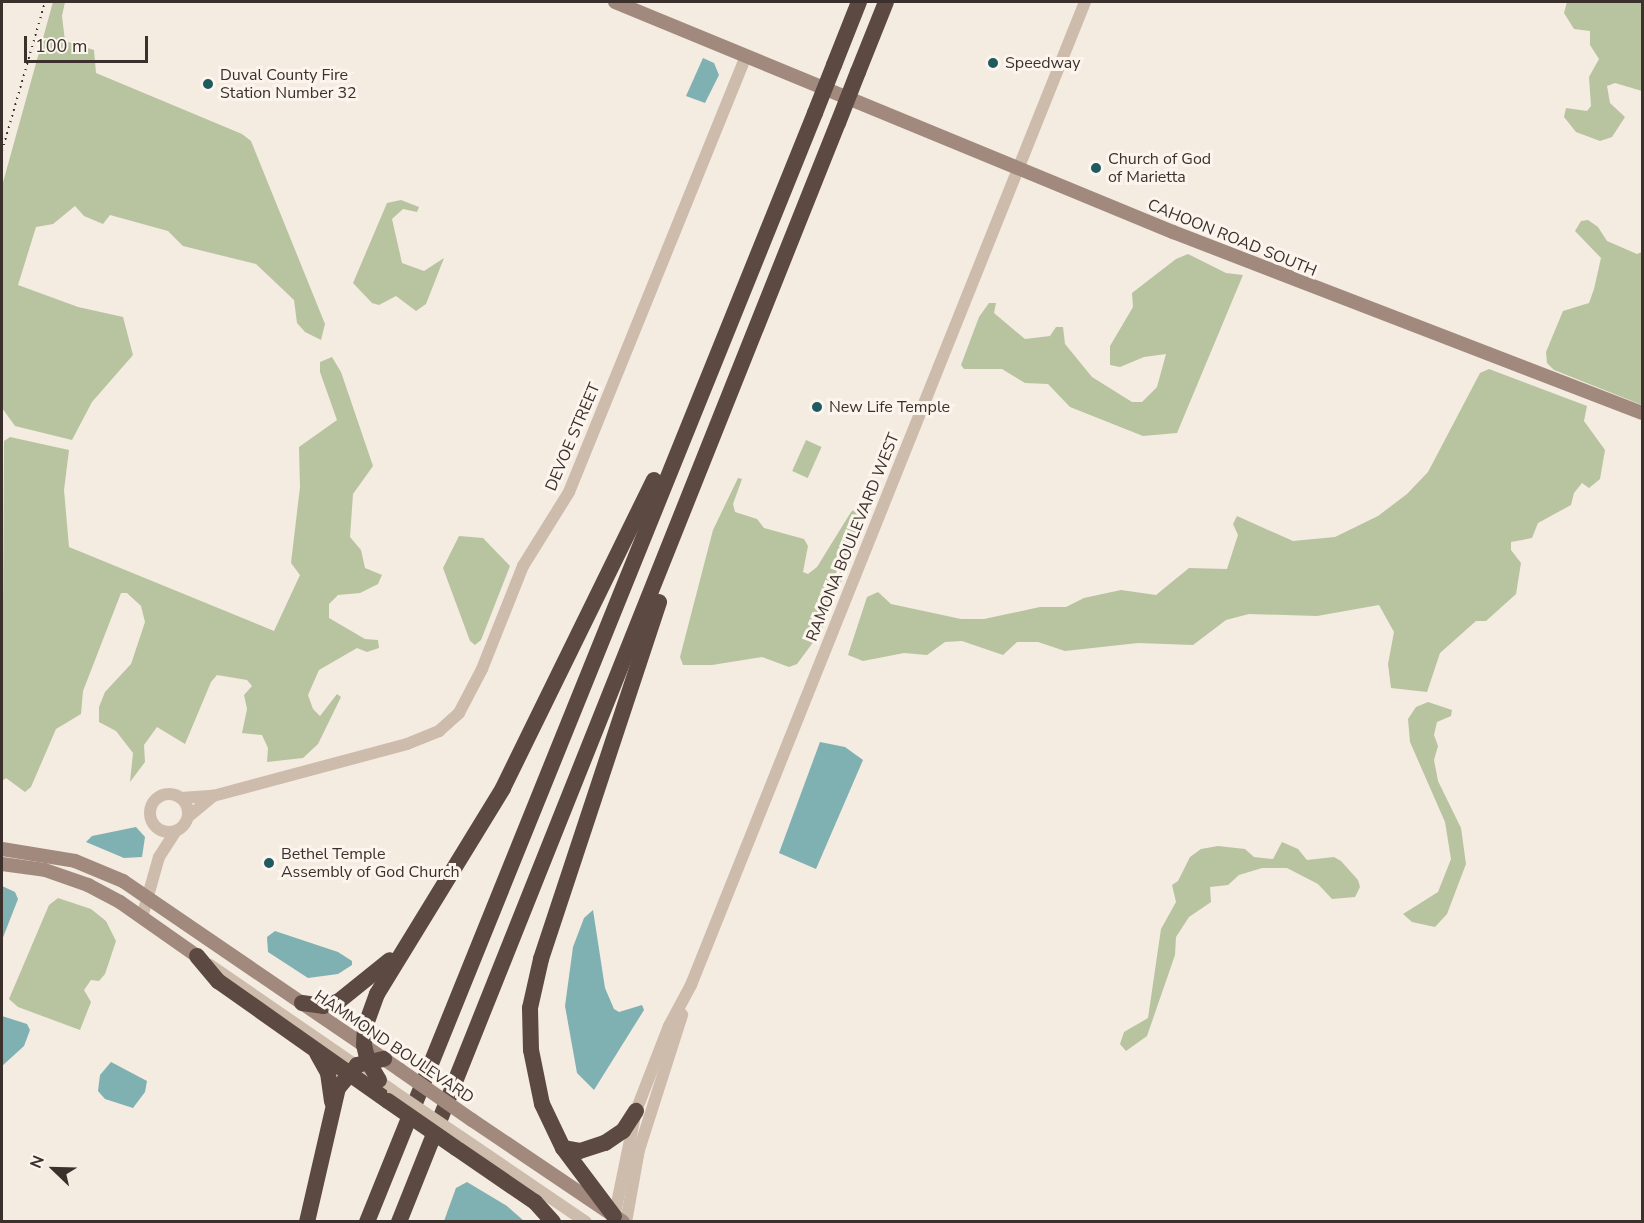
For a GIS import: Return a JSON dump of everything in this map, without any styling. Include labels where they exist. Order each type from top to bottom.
[{"type":"highway","points":[[367,1221],[859,2]]},
{"type":"highway","points":[[399,1221],[886,2]]},
{"type":"highway","points":[[332,1103],[364,1061],[370,1010],[401,949],[503,788],[653,482],[681,439]]},
{"type":"highway","points":[[619,1220],[563,1148],[542,1104],[533,1068],[530,1027],[535,981],[704,461]]},
{"type":"highway","points":[[302,1004],[323,1006],[339,1001],[401,949]]},
{"type":"highway","points":[[197,956],[218,981],[315,1050],[364,1061],[379,1080]]},
{"type":"highway","points":[[307,1221],[332,1103],[328,1072],[315,1050]]},
{"type":"highway","points":[[364,1061],[391,1096],[459,1143],[535,1202],[553,1221]]},
{"type":"highway","points":[[563,1148],[580,1151],[605,1143],[623,1131],[636,1111]]},
{"type":"highway","points":[[408,1221],[424,1159]]},
{"type":"main road","name":"CAHOON ROAD SOUTH","points":[[615,2],[1019,166],[1272,272],[1642,414]]},
{"type":"main road","points":[[2,849],[75,861],[123,881],[148,898]]},
{"type":"main road","points":[[2,864],[67,877],[104,893],[142,917]]},
{"type":"main road","name":"HAMMOND BOULEVARD","points":[[148,898],[302,1004],[364,1061],[400,1070],[619,1220]]},
{"type":"main road","name":"HAMMOND BOULEVARD","points":[[142,917],[197,956]]},
{"type":"street","name":"RAMONA BOULEVARD WEST","points":[[619,1220],[691,985],[1085,2]]},
{"type":"street","name":"DEVOE STREET","points":[[181,798],[213,796],[407,744],[439,731],[459,714],[478,678],[523,566],[569,492],[746,56]]},
{"type":"street","points":[[142,917],[159,857],[175,831],[188,817],[181,798],[166,794],[152,802],[149,816],[156,829],[159,857]]},
{"type":"street","name":"DEVOE STREET","points":[[188,817],[213,796]]},
{"type":"street","points":[[156,829],[175,831]]},
{"type":"street","name":"HAMMOND BOULEVARD","points":[[197,956],[364,1061]]},
{"type":"street","name":"RAMONA BOULEVARD WEST","points":[[619,1220],[636,1111],[669,1026],[691,985]]},
{"type":"street","points":[[379,1080],[391,1096]]},
{"type":"street","points":[[459,1143],[586,1221]]},
{"type":"green space","points":[[53,2],[65,2],[62,16],[65,41],[94,50],[96,73],[242,134],[251,141],[325,324],[321,340],[305,332],[297,323],[294,300],[256,264],[183,246],[168,231],[110,215],[103,224],[84,216],[75,206],[53,224],[36,227],[18,285],[78,307],[123,317],[133,355],[92,402],[72,440],[15,426],[2,408],[2,186]]},
{"type":"green space","points":[[1567,2],[1642,2],[1642,91],[1615,83],[1607,86],[1610,103],[1625,117],[1612,137],[1600,141],[1576,132],[1564,117],[1566,108],[1587,111],[1591,106],[1589,77],[1599,59],[1590,45],[1590,31],[1574,29],[1564,13]]},
{"type":"green space","points":[[401,200],[419,207],[417,212],[403,209],[392,219],[402,263],[424,271],[444,258],[426,304],[416,311],[396,296],[379,305],[372,303],[353,283],[387,203]]},
{"type":"green space","points":[[1588,220],[1598,227],[1607,241],[1637,254],[1642,252],[1642,405],[1554,370],[1547,363],[1546,352],[1563,311],[1589,303],[1594,289],[1601,258],[1575,231],[1581,221]]},
{"type":"green space","points":[[1188,254],[1226,273],[1243,275],[1177,433],[1143,436],[1070,407],[1048,384],[1025,383],[1002,369],[964,369],[961,365],[979,317],[989,303],[996,303],[994,313],[1025,339],[1050,336],[1056,327],[1063,327],[1065,344],[1092,377],[1132,402],[1142,402],[1157,387],[1166,354],[1144,357],[1120,367],[1110,365],[1110,346],[1133,307],[1132,293],[1176,259]]},
{"type":"green space","points":[[332,357],[341,372],[373,466],[353,494],[350,537],[361,550],[365,568],[382,575],[378,584],[360,593],[338,595],[329,604],[329,618],[365,639],[378,640],[379,648],[367,652],[357,648],[319,670],[308,695],[313,709],[320,716],[337,694],[341,697],[318,744],[303,758],[267,762],[268,748],[262,735],[242,733],[247,709],[244,695],[252,686],[247,680],[217,675],[211,682],[185,744],[157,727],[144,745],[145,762],[130,782],[133,753],[116,731],[99,722],[99,707],[105,692],[131,664],[145,622],[141,606],[127,593],[121,593],[83,691],[81,714],[56,729],[31,787],[25,792],[6,778],[2,781],[4,441],[10,437],[69,450],[64,490],[69,547],[274,631],[300,575],[291,563],[300,487],[299,447],[337,420],[320,372],[320,362]]},
{"type":"green space","points":[[1489,369],[1587,406],[1584,421],[1605,450],[1600,479],[1589,488],[1582,483],[1574,493],[1571,505],[1538,523],[1532,538],[1511,542],[1511,550],[1521,563],[1516,594],[1486,621],[1476,621],[1440,653],[1427,692],[1391,688],[1388,664],[1394,632],[1379,605],[1317,616],[1249,614],[1226,620],[1193,645],[1138,643],[1065,651],[1038,642],[1017,642],[1003,655],[962,641],[945,642],[927,655],[904,653],[863,661],[848,655],[867,597],[878,592],[891,604],[961,619],[984,619],[1040,607],[1066,607],[1084,598],[1121,590],[1156,595],[1189,568],[1227,569],[1238,535],[1233,524],[1237,516],[1293,541],[1335,537],[1378,516],[1407,494],[1428,472],[1480,373]]},
{"type":"green space","points":[[806,440],[822,447],[808,478],[792,471]]},
{"type":"green space","points":[[738,478],[742,479],[733,504],[735,512],[757,519],[764,528],[804,539],[808,546],[803,572],[808,574],[817,567],[851,512],[856,508],[866,513],[866,522],[820,633],[797,664],[789,667],[762,657],[712,665],[683,665],[680,657],[713,530]]},
{"type":"green space","points":[[459,536],[483,538],[510,566],[481,640],[475,645],[470,641],[443,568]]},
{"type":"green space","points":[[1428,702],[1452,710],[1451,716],[1437,722],[1434,735],[1438,746],[1434,760],[1438,781],[1461,828],[1466,864],[1447,914],[1435,927],[1412,922],[1403,914],[1438,892],[1451,859],[1445,822],[1410,742],[1408,719],[1416,707]]},
{"type":"green space","points":[[1282,842],[1298,849],[1307,860],[1334,857],[1341,861],[1358,880],[1360,887],[1355,897],[1332,899],[1318,884],[1287,868],[1262,868],[1239,875],[1228,885],[1210,887],[1211,902],[1189,917],[1176,937],[1175,955],[1147,1036],[1126,1051],[1120,1044],[1124,1032],[1148,1018],[1161,929],[1176,902],[1172,885],[1178,881],[1190,857],[1201,849],[1218,846],[1245,849],[1254,857],[1273,859]]},
{"type":"green space","points":[[58,898],[91,909],[106,921],[116,941],[105,974],[99,981],[91,980],[84,990],[91,1002],[80,1030],[18,1007],[9,999],[49,905]]},
{"type":"water","points":[[703,58],[714,63],[719,75],[705,103],[686,96]]},
{"type":"water","points":[[820,742],[845,747],[863,760],[816,869],[779,853]]},
{"type":"water","points":[[136,827],[145,837],[142,857],[124,858],[86,842],[92,836]]},
{"type":"water","points":[[2,886],[15,892],[18,899],[2,940]]},
{"type":"water","points":[[593,910],[605,988],[614,1009],[619,1012],[642,1005],[644,1010],[594,1090],[577,1073],[565,1006],[573,947],[584,918]]},
{"type":"water","points":[[275,931],[338,952],[352,961],[352,965],[338,974],[308,978],[268,952],[267,937]]},
{"type":"water","points":[[2,1016],[27,1024],[30,1030],[24,1046],[2,1066]]},
{"type":"water","points":[[111,1062],[147,1081],[145,1092],[133,1108],[105,1099],[98,1091],[100,1075]]},
{"type":"water","points":[[467,1182],[507,1206],[524,1221],[444,1221],[456,1188]]},
{"type":"railway","points":[[2,151],[45,2]]},
{"type":"place","name":"Speedway","points":[[993,63]]},
{"type":"place","name":"Duval County Fire Station Number 32","points":[[208,84]]},
{"type":"place","name":"Church of God of Marietta","points":[[1096,168]]},
{"type":"place","name":"New Life Temple","points":[[817,407]]},
{"type":"place","name":"Bethel Temple Assembly of God Church","points":[[269,863]]}]
